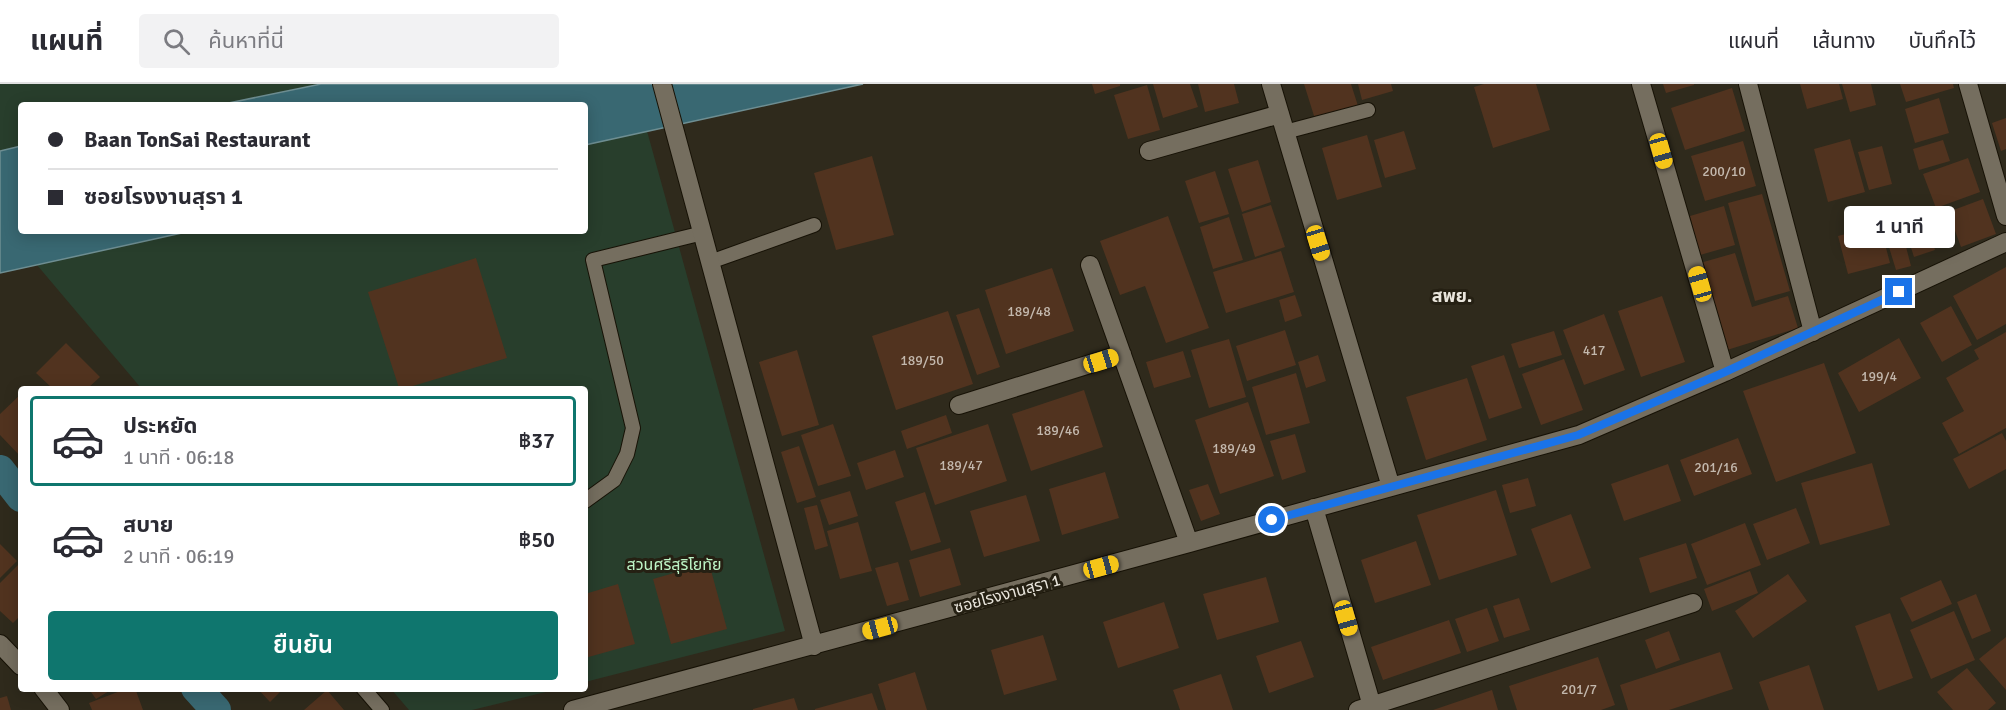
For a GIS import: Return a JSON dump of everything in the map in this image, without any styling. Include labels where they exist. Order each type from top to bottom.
[{"type":"street","points":[[662,84],[814,646]]},
{"type":"street","points":[[1271,84],[1391,487]]},
{"type":"street","points":[[1641,84],[1725,372]]},
{"type":"street","points":[[1748,84],[1813,332]]},
{"type":"street","points":[[1968,84],[2006,216]]},
{"type":"street","points":[[1149,151],[1280,114]]},
{"type":"street","name":"ซอยโรงงานสุรา 1","points":[[573,710],[814,646],[1578,435],[1725,372],[2006,242]]},
{"type":"street","points":[[1090,265],[1189,543]]},
{"type":"street","points":[[958,405],[1122,354]]},
{"type":"street","points":[[1314,508],[1365,708],[1693,603]]},
{"type":"street","points":[[0,644],[18,663]]},
{"type":"street","points":[[46,692],[60,710]]},
{"type":"lane","points":[[1285,132],[1368,110]]},
{"type":"lane","points":[[710,262],[814,225]]},
{"type":"lane","points":[[588,499],[614,480],[627,454],[633,428],[594,260],[703,234]]},
{"type":"lane","points":[[366,692],[382,710]]},
{"type":"green space","points":[[0,84],[321,84],[234,102],[18,102],[18,147],[0,151]]},
{"type":"green space","name":"สวนศรีสุริโยทัย","points":[[647,131],[785,631],[588,681],[588,386],[139,386],[37,265],[177,234],[588,234],[588,144]]},
{"type":"green space","points":[[394,692],[546,692],[472,710],[409,710]]},
{"type":"water","points":[[321,84],[863,84],[588,144],[588,102],[234,102]]},
{"type":"water","points":[[18,147],[18,234],[177,234],[0,273],[0,151]]},
{"type":"building","points":[[1092,84],[1120,84],[1120,86],[1095,94]]},
{"type":"building","points":[[1153,84],[1190,84],[1198,107],[1163,118]]},
{"type":"building","points":[[1198,84],[1234,84],[1239,103],[1205,112]]},
{"type":"building","points":[[1304,84],[1351,84],[1358,106],[1315,119]]},
{"type":"building","points":[[1358,84],[1391,84],[1393,91],[1362,100]]},
{"type":"building","points":[[1484,84],[1536,84],[1550,130],[1493,148],[1474,87]]},
{"type":"building","points":[[1663,84],[1694,84],[1694,85],[1666,93]]},
{"type":"building","points":[[1800,84],[1839,84],[1843,99],[1807,109]]},
{"type":"building","points":[[1842,84],[1871,84],[1876,105],[1850,112]]},
{"type":"building","points":[[1900,84],[1953,84],[1954,88],[1906,102]]},
{"type":"building","points":[[1147,85],[1160,130],[1128,139],[1114,95]]},
{"type":"building","points":[[1732,88],[1745,131],[1685,150],[1671,108]]},
{"type":"building","points":[[1939,98],[1949,133],[1915,143],[1905,109]]},
{"type":"building","points":[[2006,118],[2006,149],[2001,151],[1992,123]]},
{"type":"building","points":[[1404,131],[1416,169],[1385,178],[1374,140]]},
{"type":"building","points":[[1367,135],[1382,187],[1337,200],[1322,148]]},
{"type":"building","points":[[1850,139],[1865,192],[1828,202],[1814,149]]},
{"type":"building","points":[[1943,140],[1950,161],[1919,170],[1913,149]]},
{"type":"building","points":[[1743,141],[1756,186],[1705,201],[1691,156]]},
{"type":"building","points":[[1882,146],[1892,184],[1869,190],[1858,152]]},
{"type":"building","points":[[872,156],[894,235],[836,250],[814,173]]},
{"type":"building","points":[[1968,158],[1980,192],[1936,208],[1923,174]]},
{"type":"building","points":[[1258,160],[1271,202],[1242,212],[1228,169]]},
{"type":"building","points":[[1215,171],[1229,214],[1199,223],[1185,181]]},
{"type":"building","points":[[1762,194],[1790,291],[1755,301],[1728,203]]},
{"type":"building","points":[[1983,199],[1996,234],[1961,247],[1948,212]]},
{"type":"building","points":[[1271,205],[1285,247],[1255,257],[1242,214]]},
{"type":"building","points":[[1724,206],[1735,245],[1700,255],[1690,216]]},
{"type":"building","points":[[1923,210],[1935,250],[1914,257],[1901,217]]},
{"type":"building","points":[[1168,216],[1209,328],[1166,343],[1145,286],[1120,295],[1100,241]]},
{"type":"building","points":[[1229,217],[1243,260],[1213,269],[1200,227]]},
{"type":"building","points":[[1880,225],[1890,263],[1848,274],[1838,236]]},
{"type":"building","points":[[1904,239],[1911,266],[1896,270],[1888,244]]},
{"type":"building","points":[[1281,251],[1294,292],[1226,313],[1213,272]]},
{"type":"building","points":[[1735,253],[1752,307],[1788,296],[1798,328],[1727,350],[1700,263]]},
{"type":"building","points":[[476,258],[507,358],[413,386],[398,386],[368,292]]},
{"type":"building","points":[[2006,267],[2006,324],[1977,340],[1953,296]]},
{"type":"building","points":[[1052,268],[1074,331],[1006,354],[985,290]]},
{"type":"building","points":[[1295,295],[1302,316],[1285,322],[1279,300]]},
{"type":"building","points":[[1662,296],[1685,362],[1641,377],[1618,311]]},
{"type":"building","points":[[1951,306],[1972,345],[1942,362],[1920,323]]},
{"type":"building","points":[[979,308],[1000,367],[977,375],[956,315]]},
{"type":"building","points":[[948,311],[973,384],[896,410],[872,336]]},
{"type":"building","points":[[1604,314],[1625,370],[1584,385],[1563,330]]},
{"type":"building","points":[[1285,330],[1296,365],[1247,381],[1236,346]]},
{"type":"building","points":[[1554,331],[1562,355],[1519,368],[1511,344]]},
{"type":"building","points":[[2006,332],[2006,428],[1959,454],[1942,423],[1964,411],[1946,378],[1979,359],[1974,350]]},
{"type":"building","points":[[1899,338],[1921,378],[1859,412],[1838,373]]},
{"type":"building","points":[[1229,339],[1246,397],[1209,408],[1191,350]]},
{"type":"building","points":[[66,343],[100,377],[90,386],[50,386],[36,373]]},
{"type":"building","points":[[797,350],[819,425],[782,436],[759,362]]},
{"type":"building","points":[[1183,351],[1191,377],[1154,388],[1146,362]]},
{"type":"building","points":[[1318,355],[1326,381],[1306,388],[1298,362]]},
{"type":"building","points":[[1504,355],[1522,408],[1489,419],[1471,366]]},
{"type":"building","points":[[1564,359],[1583,410],[1541,425],[1522,374]]},
{"type":"building","points":[[1824,363],[1856,453],[1776,482],[1743,391]]},
{"type":"building","points":[[1296,373],[1310,423],[1266,435],[1252,387]]},
{"type":"building","points":[[1467,378],[1487,440],[1426,460],[1406,397]]},
{"type":"building","points":[[1084,390],[1103,447],[1031,471],[1012,414]]},
{"type":"building","points":[[18,397],[18,454],[0,435],[0,414]]},
{"type":"building","points":[[1248,402],[1274,476],[1220,494],[1195,420]]},
{"type":"building","points":[[946,415],[952,433],[907,449],[901,431]]},
{"type":"building","points":[[833,424],[851,476],[818,486],[801,435]]},
{"type":"building","points":[[988,424],[1007,481],[935,505],[916,448]]},
{"type":"building","points":[[2002,433],[2006,441],[2006,469],[1969,489],[1953,459]]},
{"type":"building","points":[[1295,434],[1306,472],[1282,480],[1270,441]]},
{"type":"building","points":[[1738,438],[1752,474],[1694,496],[1680,460]]},
{"type":"building","points":[[799,446],[816,497],[797,503],[781,452]]},
{"type":"building","points":[[895,450],[904,477],[866,490],[857,463]]},
{"type":"building","points":[[1872,463],[1890,525],[1820,545],[1801,483]]},
{"type":"building","points":[[1668,464],[1681,501],[1624,521],[1611,484]]},
{"type":"building","points":[[1105,472],[1119,518],[1062,535],[1049,489]]},
{"type":"building","points":[[1528,478],[1536,506],[1510,513],[1502,485]]},
{"type":"building","points":[[1208,484],[1220,514],[1201,521],[1189,490]]},
{"type":"building","points":[[1496,490],[1517,555],[1439,580],[1417,515]]},
{"type":"building","points":[[850,491],[858,516],[829,525],[820,500]]},
{"type":"building","points":[[925,492],[941,542],[911,551],[895,502]]},
{"type":"building","points":[[1026,495],[1040,541],[984,557],[970,511]]},
{"type":"building","points":[[817,505],[828,546],[815,550],[804,508]]},
{"type":"building","points":[[1796,508],[1810,543],[1767,560],[1753,524]]},
{"type":"building","points":[[1571,514],[1591,568],[1551,583],[1531,529]]},
{"type":"building","points":[[858,522],[872,571],[840,579],[827,531]]},
{"type":"building","points":[[1745,523],[1761,565],[1707,585],[1691,544]]},
{"type":"building","points":[[1416,541],[1431,585],[1375,603],[1361,560]]},
{"type":"building","points":[[1686,543],[1697,578],[1650,593],[1639,558]]},
{"type":"building","points":[[0,544],[17,561],[0,578]]},
{"type":"building","points":[[950,548],[961,585],[920,597],[909,560]]},
{"type":"building","points":[[898,562],[909,600],[887,606],[875,568]]},
{"type":"building","points":[[709,563],[727,629],[671,644],[653,579]]},
{"type":"building","points":[[18,565],[18,618],[13,623],[0,611],[0,583]]},
{"type":"building","points":[[1750,571],[1758,593],[1712,611],[1704,589]]},
{"type":"building","points":[[1788,574],[1807,601],[1753,638],[1735,611]]},
{"type":"building","points":[[1266,577],[1279,622],[1217,640],[1203,594]]},
{"type":"building","points":[[1941,580],[1952,604],[1912,622],[1900,598]]},
{"type":"building","points":[[618,584],[635,644],[588,657],[588,593]]},
{"type":"building","points":[[1976,594],[1991,631],[1972,639],[1957,602]]},
{"type":"building","points":[[1519,598],[1530,630],[1504,638],[1493,606]]},
{"type":"building","points":[[1164,602],[1179,648],[1118,668],[1103,622]]},
{"type":"building","points":[[1487,608],[1499,641],[1467,652],[1455,619]]},
{"type":"building","points":[[1954,611],[1975,660],[1931,679],[1910,630]]},
{"type":"building","points":[[1890,613],[1913,678],[1878,691],[1855,626]]},
{"type":"building","points":[[1449,620],[1461,653],[1383,680],[1371,647]]},
{"type":"building","points":[[1669,631],[1680,660],[1656,669],[1645,640]]},
{"type":"building","points":[[1043,635],[1057,680],[1004,695],[991,650]]},
{"type":"building","points":[[2006,637],[2006,690],[1979,659]]},
{"type":"building","points":[[1301,641],[1314,677],[1269,693],[1256,656]]},
{"type":"building","points":[[1720,652],[1733,689],[1669,710],[1628,710],[1620,685]]},
{"type":"building","points":[[1598,657],[1615,705],[1601,710],[1517,710],[1509,686]]},
{"type":"building","points":[[1809,665],[1824,710],[1769,710],[1759,682]]},
{"type":"building","points":[[1967,668],[1996,703],[1988,710],[1953,710],[1937,692]]},
{"type":"building","points":[[915,672],[927,710],[886,710],[878,684]]},
{"type":"building","points":[[1221,674],[1233,710],[1180,710],[1173,690]]},
{"type":"building","points":[[1492,690],[1498,710],[1433,710]]},
{"type":"building","points":[[91,692],[107,692],[96,699]]},
{"type":"building","points":[[118,692],[136,692],[143,710],[92,710],[89,703]]},
{"type":"building","points":[[261,692],[280,692],[270,702]]},
{"type":"building","points":[[325,692],[329,692],[344,710],[304,710]]},
{"type":"building","points":[[872,693],[878,710],[815,710],[815,709]]},
{"type":"building","points":[[7,696],[11,710],[0,710],[0,698]]},
{"type":"building","points":[[794,698],[798,710],[753,710],[753,709]]},
{"type":"waterway","points":[[0,470],[18,493]]},
{"type":"waterway","points":[[200,692],[216,710]]},
{"type":"district","name":"สพย.","points":[[1452,296]]},
{"type":"route","points":[[1272,520],[1578,435],[1725,372],[1899,292]]}]
